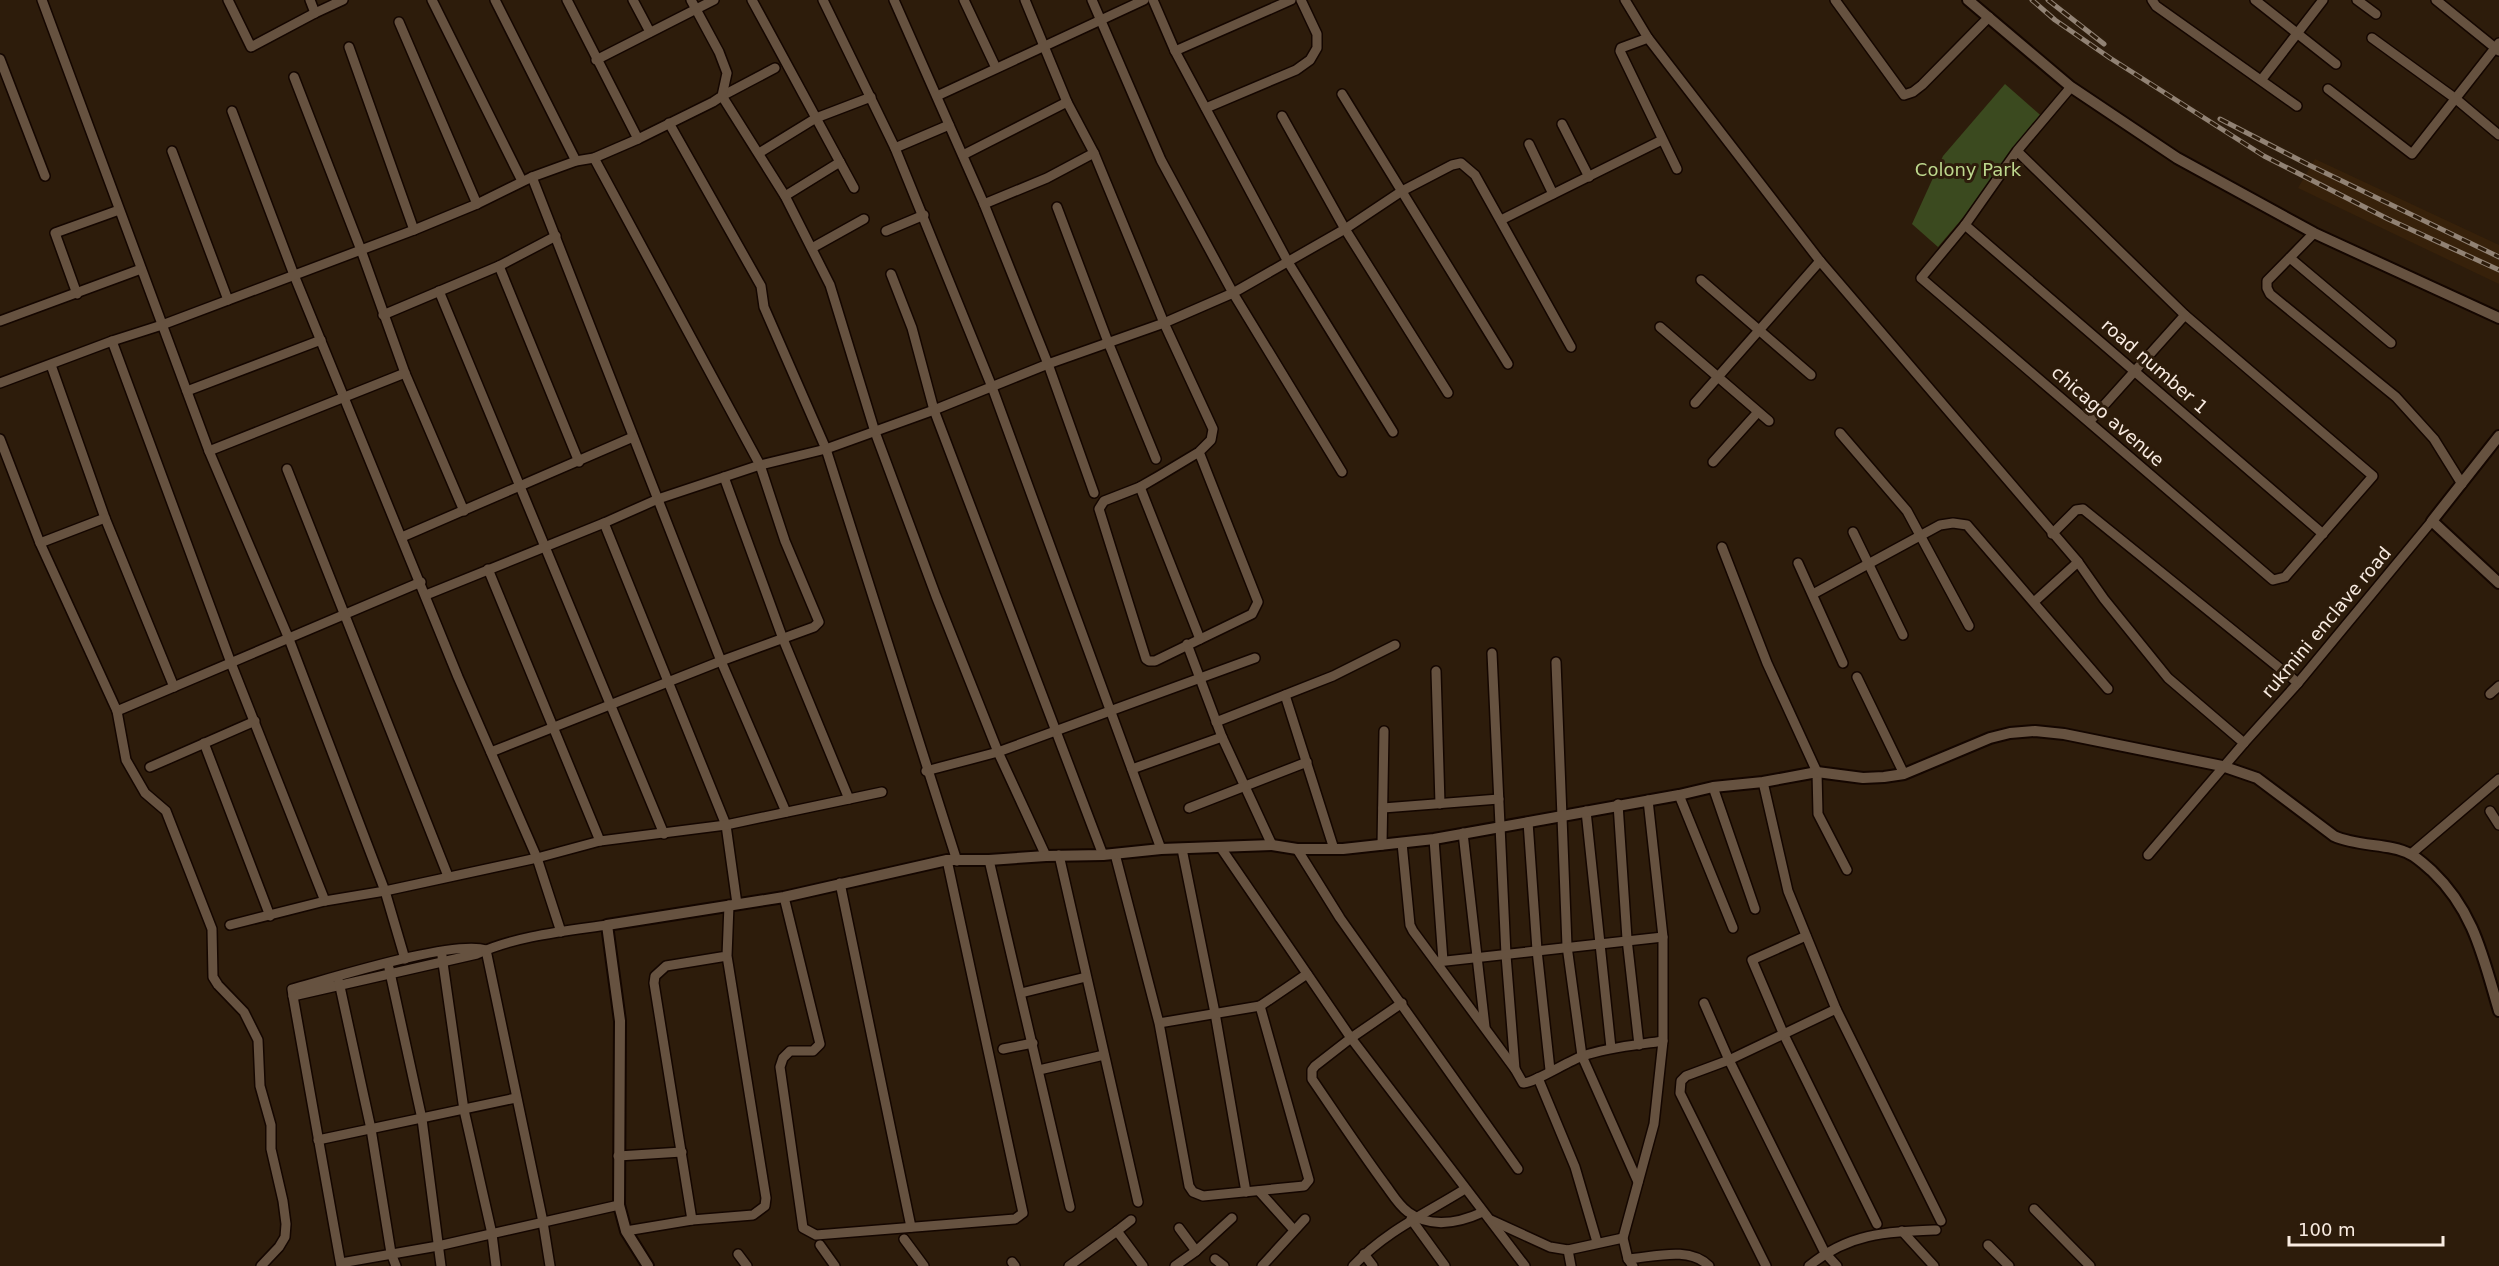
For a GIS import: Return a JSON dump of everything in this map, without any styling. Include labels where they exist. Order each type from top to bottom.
[{"type":"street","points":[[42,0],[209,451],[289,639],[385,891],[405,959]]},
{"type":"street","points":[[228,0],[251,46],[343,0]]},
{"type":"street","points":[[310,0],[315,13]]},
{"type":"street","points":[[432,0],[522,181]]},
{"type":"street","points":[[495,0],[576,161]]},
{"type":"street","points":[[567,0],[638,140]]},
{"type":"street","points":[[633,0],[650,32]]},
{"type":"street","points":[[691,0],[719,52],[727,73],[722,96],[785,196],[830,285],[876,432],[936,596],[998,752],[1046,856]]},
{"type":"street","points":[[596,60],[714,0]]},
{"type":"street","points":[[752,0],[854,188]]},
{"type":"street","points":[[823,0],[895,148],[924,215],[992,387],[1161,849]]},
{"type":"street","points":[[894,0],[984,204],[1048,364],[1094,493]]},
{"type":"street","points":[[964,0],[996,68]]},
{"type":"street","points":[[1025,0],[1067,102],[1094,153],[1164,323],[1212,429],[1211,440],[1199,452],[1140,487],[1100,504],[1099,512],[1149,662],[1252,614],[1257,602],[1199,452]]},
{"type":"street","points":[[1092,0],[1161,160],[1233,293],[1342,472]]},
{"type":"street","points":[[937,96],[1144,0]]},
{"type":"street","points":[[1153,0],[1175,51],[1288,262],[1393,432]]},
{"type":"street","points":[[1175,51],[1291,0]]},
{"type":"street","points":[[1206,108],[1296,70],[1310,60],[1317,48],[1317,34],[1301,0]]},
{"type":"street","points":[[1625,0],[1648,38],[1820,261],[2078,562],[2104,599],[2168,678],[2244,743]]},
{"type":"street","points":[[1835,0],[1904,95],[1922,85],[1989,17]]},
{"type":"street","points":[[1968,0],[2071,87],[2177,158],[2314,233],[2499,318]]},
{"type":"street","points":[[2152,0],[2156,6],[2297,106]]},
{"type":"street","points":[[2255,0],[2336,64]]},
{"type":"street","points":[[2262,80],[2323,0]]},
{"type":"street","points":[[2357,0],[2376,14]]},
{"type":"street","points":[[2328,89],[2412,154],[2498,47],[2436,0]]},
{"type":"street","points":[[399,21],[477,204]]},
{"type":"street","points":[[1648,38],[1621,48],[1620,51],[1677,169]]},
{"type":"street","points":[[2373,38],[2456,99],[2499,135]]},
{"type":"street","points":[[349,47],[414,230]]},
{"type":"street","points":[[0,59],[45,176]]},
{"type":"street","points":[[0,383],[414,230],[477,204],[532,177],[576,161],[594,158],[638,140],[775,68]]},
{"type":"street","points":[[294,77],[361,250],[405,373],[464,511]]},
{"type":"street","points":[[1965,225],[2017,151],[2071,87]]},
{"type":"street","points":[[1342,94],[1508,364]]},
{"type":"street","points":[[759,153],[816,118],[871,97]]},
{"type":"street","points":[[963,156],[1067,102]]},
{"type":"street","points":[[232,111],[294,275],[344,398],[458,677],[537,858],[561,932]]},
{"type":"street","points":[[1282,116],[1346,229],[1448,393]]},
{"type":"street","points":[[669,123],[761,286],[764,307],[826,449],[952,861],[1023,1213],[1015,1219],[816,1235],[803,1228],[780,1067],[783,1058],[790,1051],[813,1051],[819,1044],[784,897]]},
{"type":"street","points":[[1562,124],[1589,177]]},
{"type":"street","points":[[895,148],[949,125]]},
{"type":"street","points":[[1501,220],[1662,140]]},
{"type":"street","points":[[1529,144],[1553,194]]},
{"type":"street","points":[[2017,151],[2185,315],[2373,476],[2323,534]]},
{"type":"street","points":[[172,152],[228,300]]},
{"type":"street","points":[[984,204],[1047,178],[1094,153]]},
{"type":"street","points":[[491,752],[721,661],[814,627],[819,622],[785,542],[760,465],[594,158]]},
{"type":"street","points":[[785,196],[840,162]]},
{"type":"street","points":[[426,595],[658,499],[760,465],[826,449],[876,432],[1048,364],[1164,323],[1233,293],[1346,229],[1402,191],[1452,165],[1461,163],[1475,176],[1571,347]]},
{"type":"street","points":[[532,177],[721,661],[786,812]]},
{"type":"street","points":[[1057,207],[1108,342],[1156,459]]},
{"type":"street","points":[[77,294],[55,233],[119,210]]},
{"type":"street","points":[[886,231],[924,215]]},
{"type":"street","points":[[812,248],[864,219]]},
{"type":"street","name":"chicago avenue","points":[[1965,225],[1921,278],[2273,580],[2285,577],[2323,534]]},
{"type":"street","name":"road number 1","points":[[1965,225],[2323,534]]},
{"type":"street","points":[[2314,233],[2267,281],[2270,294],[2396,396],[2434,439],[2462,484]]},
{"type":"street","points":[[383,315],[499,266],[556,236]]},
{"type":"street","points":[[2290,258],[2391,344]]},
{"type":"street","points":[[1695,403],[1820,261]]},
{"type":"street","points":[[499,266],[579,462]]},
{"type":"street","points":[[0,321],[141,269]]},
{"type":"street","points":[[891,274],[912,328],[934,410],[1103,855]]},
{"type":"street","points":[[1701,280],[1811,375]]},
{"type":"street","points":[[439,291],[664,834]]},
{"type":"street","points":[[2090,421],[2185,315]]},
{"type":"street","points":[[1660,327],[1769,421]]},
{"type":"street","points":[[187,391],[321,340]]},
{"type":"street","points":[[112,341],[231,663],[325,901]]},
{"type":"street","points":[[51,365],[105,518],[174,687]]},
{"type":"street","points":[[209,451],[405,373]]},
{"type":"street","points":[[1713,462],[1758,411]]},
{"type":"street","points":[[1840,433],[1892,491],[1922,535],[1969,626]]},
{"type":"street","points":[[2499,436],[2432,521],[2499,583]]},
{"type":"street","points":[[402,537],[633,437]]},
{"type":"street","points":[[0,439],[40,543],[117,711],[126,760],[145,793],[166,811],[212,929],[213,977],[244,1012],[258,1040],[260,1086],[271,1125],[271,1149],[286,1224],[285,1237],[261,1266]]},
{"type":"street","points":[[287,469],[448,876]]},
{"type":"street","points":[[724,477],[783,639],[849,799]]},
{"type":"street","points":[[1140,487],[1200,639]]},
{"type":"street","points":[[2052,534],[2076,510],[2084,509],[2298,683]]},
{"type":"street","points":[[40,543],[105,518]]},
{"type":"street","name":"rukmini enclave road","points":[[2148,855],[2222,766],[2298,683],[2432,521]]},
{"type":"street","points":[[1813,594],[1940,525],[1953,522],[1967,525],[2108,689]]},
{"type":"street","points":[[604,523],[726,825],[733,905],[727,956],[766,1198],[765,1206],[753,1215],[692,1220],[626,1231]]},
{"type":"street","points":[[1853,532],[1903,636]]},
{"type":"street","points":[[1722,547],[1767,663],[1817,772],[1818,814],[1847,870]]},
{"type":"street","points":[[2034,602],[2078,562]]},
{"type":"street","points":[[1798,563],[1843,663]]},
{"type":"street","points":[[488,568],[600,841]]},
{"type":"street","points":[[117,711],[421,582]]},
{"type":"street","points":[[1187,645],[1222,737],[1272,845]]},
{"type":"street","points":[[1216,722],[1333,676],[1395,645]]},
{"type":"street","points":[[1492,653],[1506,954],[1515,1069]]},
{"type":"street","points":[[926,771],[998,752],[1255,658]]},
{"type":"street","points":[[1556,662],[1567,946],[1582,1056],[1638,1182]]},
{"type":"street","points":[[1436,671],[1440,804]]},
{"type":"street","points":[[1857,676],[1904,774]]},
{"type":"street","points":[[2490,694],[2499,686]]},
{"type":"street","points":[[1286,695],[1334,849]]},
{"type":"street","points":[[150,767],[255,721]]},
{"type":"street","points":[[1382,845],[1384,730]]},
{"type":"street","points":[[619,1205],[438,1246],[341,1264],[292,989],[339,981],[478,947],[486,950],[561,932],[784,897],[840,883],[952,861],[1103,855],[1161,849],[1272,845],[1297,849],[1334,849],[1402,843],[1563,816],[1713,787],[1763,782],[1817,772],[1863,778],[1904,774],[1990,738],[2010,733],[2035,731],[2064,734],[2222,766],[2265,783],[2341,839],[2410,854],[2444,884],[2464,909],[2494,980],[2499,1011]]},
{"type":"street","points":[[1132,769],[1222,737]]},
{"type":"street","points":[[204,743],[270,916]]},
{"type":"street","points":[[1189,808],[1306,762]]},
{"type":"street","points":[[2410,854],[2499,778]]},
{"type":"street","points":[[1763,782],[1788,891],[1806,936],[1836,1009],[1941,1221]]},
{"type":"street","points":[[1713,787],[1755,909]]},
{"type":"street","points":[[230,925],[325,901],[385,891],[537,858],[600,841],[726,825],[882,792]]},
{"type":"street","points":[[1679,795],[1734,928]]},
{"type":"street","points":[[1383,808],[1499,799]]},
{"type":"street","points":[[1648,800],[1663,937],[1663,1041],[1654,1124],[1623,1238],[1630,1263],[1684,1254],[1701,1259],[1709,1266]]},
{"type":"street","points":[[1618,804],[1626,939],[1639,1045]]},
{"type":"street","points":[[1586,811],[1611,1048]]},
{"type":"street","points":[[2490,811],[2499,825]]},
{"type":"street","points":[[1528,822],[1537,950],[1550,1070]]},
{"type":"street","points":[[1463,833],[1485,1030]]},
{"type":"street","points":[[1434,839],[1440,962]]},
{"type":"street","points":[[1402,843],[1410,925],[1440,962],[1523,1083],[1582,1056],[1611,1048],[1663,1041]]},
{"type":"street","points":[[1221,848],[1351,1038],[1526,1266]]},
{"type":"street","points":[[1182,849],[1215,1013],[1246,1192]]},
{"type":"street","points":[[1297,849],[1340,918],[1518,1169]]},
{"type":"street","points":[[1115,854],[1159,1023],[1189,1186],[1193,1192],[1203,1196],[1300,1188],[1309,1180],[1260,1006]]},
{"type":"street","points":[[1059,855],[1138,1202]]},
{"type":"street","points":[[989,860],[1070,1207]]},
{"type":"street","points":[[840,883],[910,1227]]},
{"type":"street","points":[[607,925],[620,1021],[619,1205],[626,1231],[648,1266]]},
{"type":"street","points":[[1806,936],[1752,960],[1784,1035],[1876,1224]]},
{"type":"street","points":[[1440,962],[1626,939],[1663,937]]},
{"type":"street","points":[[486,950],[543,1222],[550,1266]]},
{"type":"street","points":[[389,968],[405,959],[442,956]]},
{"type":"street","points":[[442,956],[464,1110],[492,1234],[496,1266]]},
{"type":"street","points":[[692,1220],[654,989],[655,976],[666,966],[727,956]]},
{"type":"street","points":[[389,968],[422,1119],[441,1266]]},
{"type":"street","points":[[1159,1023],[1260,1006],[1307,974]]},
{"type":"street","points":[[1021,993],[1086,977]]},
{"type":"street","points":[[339,981],[371,1129],[396,1266]]},
{"type":"street","points":[[1704,1003],[1729,1060],[1825,1253],[1837,1266]]},
{"type":"street","points":[[1402,1004],[1351,1038],[1315,1066],[1312,1070],[1312,1079],[1389,1189],[1414,1217],[1445,1266]]},
{"type":"street","points":[[1766,1266],[1679,1088],[1686,1076],[1729,1060],[1836,1009]]},
{"type":"street","points":[[1003,1049],[1033,1043]]},
{"type":"street","points":[[1039,1070],[1104,1055]]},
{"type":"street","points":[[1538,1078],[1575,1167],[1597,1242]]},
{"type":"street","points":[[318,1140],[516,1098]]},
{"type":"street","points":[[618,1156],[682,1152]]},
{"type":"street","points":[[1353,1266],[1364,1254],[1414,1217],[1465,1189]]},
{"type":"street","points":[[1259,1191],[1294,1230]]},
{"type":"street","points":[[2034,1209],[2090,1266]]},
{"type":"street","points":[[1414,1217],[1443,1223],[1486,1216],[1550,1247],[1568,1250],[1623,1238]]},
{"type":"street","points":[[1175,1266],[1196,1251],[1232,1218]]},
{"type":"street","points":[[1262,1266],[1305,1219]]},
{"type":"street","points":[[1069,1266],[1131,1220]]},
{"type":"street","points":[[1179,1228],[1196,1251]]},
{"type":"street","points":[[1809,1266],[1825,1253],[1854,1239],[1902,1231],[1936,1230]]},
{"type":"street","points":[[1902,1231],[1934,1266]]},
{"type":"street","points":[[1117,1232],[1143,1266]]},
{"type":"street","points":[[904,1239],[924,1266]]},
{"type":"street","points":[[820,1245],[836,1266]]},
{"type":"street","points":[[1989,1245],[2008,1266]]},
{"type":"street","points":[[1568,1250],[1571,1266]]},
{"type":"street","points":[[738,1254],[747,1266]]},
{"type":"street","points":[[1364,1254],[1372,1266]]},
{"type":"street","points":[[1215,1259],[1224,1266]]},
{"type":"shaded area","points":[[2315,159],[2499,245],[2499,284],[2298,188]]},
{"type":"green space","name":"Colony Park","points":[[2005,84],[2046,120],[1938,247],[1912,224],[1943,156]]},
{"type":"railway","points":[[2032,0],[2055,20],[2110,58],[2264,156],[2388,219],[2499,270]]},
{"type":"railway","points":[[2048,0],[2104,44]]},
{"type":"railway","points":[[2220,119],[2499,257]]}]
